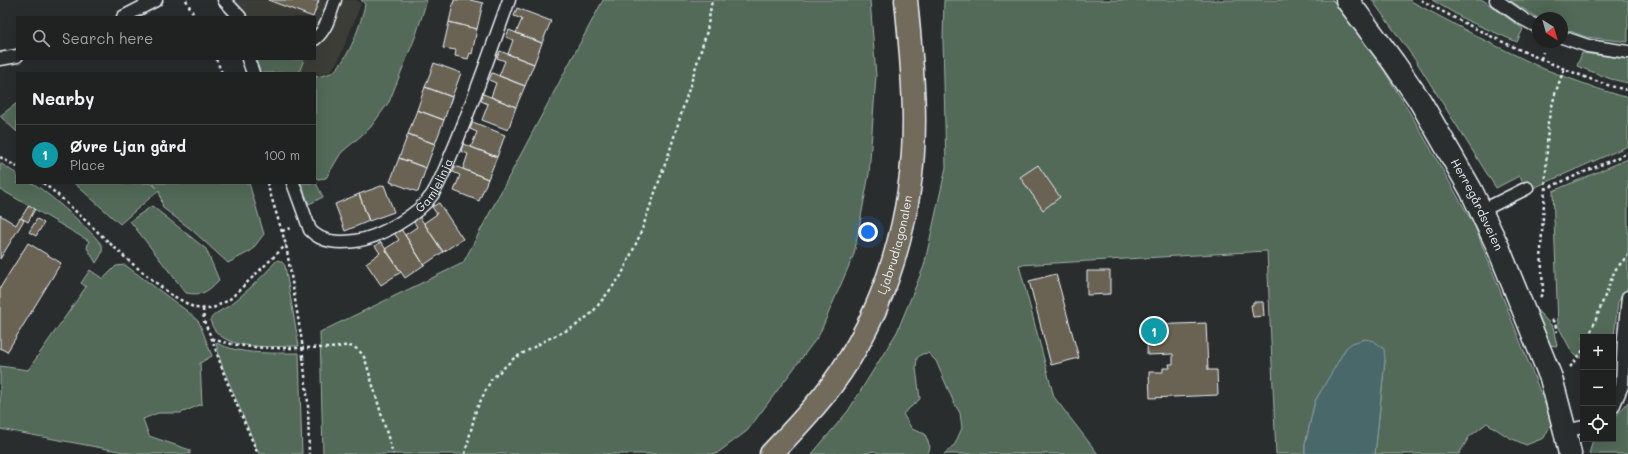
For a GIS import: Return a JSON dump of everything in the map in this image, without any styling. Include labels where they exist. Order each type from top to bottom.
[{"type":"main road","name":"Ljabrudiagonalen","points":[[771,454],[795,429],[831,385],[855,349],[872,315],[887,279],[899,242],[907,203],[912,162],[914,122],[911,56],[906,0]]},
{"type":"street","name":"Herregårdsveien","points":[[1347,0],[1420,101],[1452,155],[1481,210],[1498,247],[1551,378],[1574,429],[1570,454]]},
{"type":"lane","points":[[224,0],[239,16]]},
{"type":"lane","points":[[316,38],[321,34],[328,20],[335,0]]},
{"type":"lane","name":"Gamlelinja","points":[[293,184],[310,230],[316,236],[340,243],[361,241],[383,233],[424,205],[432,195],[461,131],[509,0]]},
{"type":"lane","points":[[1496,0],[1532,24]]},
{"type":"lane","points":[[125,16],[154,1]]},
{"type":"lane","points":[[1568,39],[1588,46],[1628,52]]},
{"type":"lane","points":[[0,59],[16,56]]},
{"type":"lane","points":[[248,60],[253,72]]},
{"type":"lane","points":[[1481,210],[1527,188]]},
{"type":"lane","points":[[1613,406],[1622,386],[1624,337],[1628,297]]},
{"type":"path","points":[[186,0],[194,16]]},
{"type":"path","points":[[465,454],[476,410],[492,380],[513,359],[548,339],[574,327],[592,313],[621,276],[640,235],[670,153],[707,31],[712,0]]},
{"type":"path","points":[[1421,0],[1480,32],[1541,59],[1606,84],[1628,90]]},
{"type":"path","points":[[1541,59],[1543,52]]},
{"type":"path","points":[[216,60],[222,72]]},
{"type":"path","points":[[1536,302],[1543,294],[1541,246],[1546,189],[1548,122],[1555,94],[1564,69]]},
{"type":"path","points":[[1527,188],[1532,195],[1628,153]]},
{"type":"path","points":[[0,157],[16,166]]},
{"type":"path","points":[[43,184],[57,194],[114,248],[170,294],[195,308],[216,308],[229,300],[286,245]]},
{"type":"path","points":[[267,184],[286,245],[297,303],[308,403],[309,454]]},
{"type":"path","points":[[1590,334],[1614,270],[1628,255]]},
{"type":"path","points":[[203,309],[204,321],[225,377],[258,454]]},
{"type":"path","points":[[212,340],[240,347],[264,349],[332,348],[350,346],[360,351],[365,359],[392,454]]},
{"type":"path","points":[[1568,368],[1574,363],[1580,354]]},
{"type":"shaded area","points":[[216,0],[356,0],[361,4],[339,59],[329,73],[316,75],[316,72],[300,72],[304,60],[316,60],[316,16],[231,16]]},
{"type":"green space","points":[[361,0],[427,0],[416,35],[389,102],[370,128],[341,153],[326,178],[318,179],[316,178],[316,77],[327,75],[333,72],[344,59],[354,41],[365,4]]},
{"type":"green space","points":[[603,0],[870,0],[876,76],[869,174],[854,254],[819,335],[747,431],[716,454],[323,454],[320,332],[463,263]]},
{"type":"green space","points":[[944,0],[1332,0],[1358,27],[1416,123],[1475,227],[1552,422],[1544,438],[1526,445],[1508,437],[1487,423],[1469,437],[1459,454],[1375,454],[1385,360],[1322,390],[1315,401],[1305,445],[1305,454],[1276,454],[1267,251],[1019,265],[1054,397],[1098,454],[944,454],[955,444],[962,428],[960,413],[954,403],[936,361],[928,353],[922,354],[917,358],[916,368],[920,399],[903,414],[912,429],[925,434],[930,447],[928,454],[881,454],[874,451],[863,454],[812,454],[848,411],[897,332],[924,266],[946,167],[943,39]]},
{"type":"green space","points":[[1372,0],[1409,0],[1482,39],[1544,69],[1596,88],[1628,97],[1628,146],[1529,190],[1519,176],[1496,188],[1416,61]]},
{"type":"green space","points":[[1432,0],[1483,0],[1523,29],[1517,42],[1466,20]]},
{"type":"green space","points":[[1509,0],[1628,0],[1628,42],[1586,37],[1568,30],[1568,12],[1532,12],[1532,14]]},
{"type":"green space","points":[[1582,53],[1628,59],[1628,83],[1611,79],[1577,66]]},
{"type":"green space","points":[[253,60],[304,60],[299,72],[259,72]]},
{"type":"green space","points":[[16,104],[16,131],[0,116]]},
{"type":"green space","points":[[1628,159],[1628,287],[1618,302],[1614,334],[1580,334],[1580,358],[1573,354],[1558,326],[1553,191]]},
{"type":"green space","points":[[0,163],[16,173],[16,184],[34,184],[70,213],[91,233],[102,246],[101,255],[96,263],[87,248],[89,241],[0,189]]},
{"type":"green space","points":[[316,183],[323,197],[309,204],[301,184]]},
{"type":"green space","points":[[75,184],[152,184],[157,188],[154,184],[249,184],[264,234],[251,251],[228,263],[192,230],[163,208],[159,190],[120,224]]},
{"type":"green space","points":[[152,206],[206,249],[219,280],[211,288],[197,294],[186,293],[130,221]]},
{"type":"green space","points":[[278,260],[285,266],[299,346],[262,346],[235,343],[224,338],[215,331],[210,320],[214,315],[230,305],[248,290]]},
{"type":"green space","points":[[125,265],[187,311],[199,322],[212,356],[200,363],[202,404],[181,413],[158,413],[143,419],[149,436],[190,450],[190,454],[134,454],[0,429],[0,366],[28,370],[86,287],[81,283],[90,270],[103,279],[116,266]]},
{"type":"green space","points":[[1534,307],[1553,327],[1557,346],[1548,345]]},
{"type":"green space","points":[[216,343],[236,350],[267,353],[299,353],[302,454],[259,454],[221,363]]},
{"type":"green space","points":[[1628,402],[1628,454],[1589,454],[1592,442],[1616,442],[1616,416]]},
{"type":"water","points":[[1365,339],[1374,341],[1384,349],[1385,360],[1375,454],[1305,454],[1305,445],[1315,401],[1346,348],[1352,343]]},
{"type":"building","points":[[268,0],[319,0],[313,16]]},
{"type":"building","points":[[454,0],[470,0],[483,3],[477,29],[449,22]]},
{"type":"building","points":[[517,8],[551,21],[542,43],[516,33],[522,19],[514,16]]},
{"type":"building","points":[[449,22],[477,29],[472,54],[470,53],[468,59],[455,56],[456,50],[443,48]]},
{"type":"building","points":[[509,30],[542,43],[534,64],[508,54],[513,40],[506,37]]},
{"type":"building","points":[[500,51],[534,64],[525,86],[499,76],[505,61],[497,58]]},
{"type":"building","points":[[434,63],[461,73],[452,97],[425,87]]},
{"type":"building","points":[[492,73],[525,86],[516,107],[491,97],[496,83],[489,80]]},
{"type":"building","points":[[425,87],[452,97],[444,120],[417,110]]},
{"type":"building","points":[[483,94],[516,107],[508,130],[482,120],[488,104],[481,101]]},
{"type":"building","points":[[417,110],[444,120],[435,144],[408,134]]},
{"type":"building","points":[[473,122],[505,135],[497,157],[471,147],[477,132],[470,129]]},
{"type":"building","points":[[408,134],[435,144],[426,168],[399,158]]},
{"type":"building","points":[[463,144],[497,157],[488,179],[463,169],[468,154],[461,151]]},
{"type":"building","points":[[399,158],[426,168],[418,192],[390,182]]},
{"type":"building","points":[[1038,165],[1060,197],[1043,210],[1020,177]]},
{"type":"building","points":[[455,166],[488,179],[479,201],[454,191],[460,175],[453,172]]},
{"type":"building","points":[[384,185],[394,212],[369,221],[359,194]]},
{"type":"building","points":[[359,194],[369,221],[345,231],[335,204]]},
{"type":"building","points":[[439,203],[463,239],[443,252],[424,223],[437,214],[432,207]]},
{"type":"building","points":[[29,205],[35,209],[28,222],[21,218]]},
{"type":"building","points":[[0,215],[16,225],[20,218],[24,220],[0,259]]},
{"type":"building","points":[[419,216],[443,252],[424,265],[405,235],[417,227],[413,220]]},
{"type":"building","points":[[37,219],[44,223],[36,236],[29,232]]},
{"type":"building","points":[[401,229],[424,265],[405,278],[385,249],[399,240],[394,233]]},
{"type":"building","points":[[381,242],[401,272],[381,285],[366,263],[380,253],[375,246]]},
{"type":"building","points":[[28,243],[61,263],[7,352],[0,348],[0,288]]},
{"type":"building","points":[[1087,271],[1110,271],[1110,294],[1087,295]]},
{"type":"building","points":[[1056,274],[1079,358],[1051,365],[1029,281]]},
{"type":"building","points":[[1253,302],[1263,302],[1264,316],[1253,317],[1251,305],[1253,305]]},
{"type":"building","points":[[1206,323],[1208,370],[1217,370],[1218,395],[1150,398],[1149,372],[1163,372],[1163,368],[1170,368],[1169,364],[1173,364],[1173,354],[1147,355],[1148,325]]},
{"type":"place","name":"Øvre Ljan gård","points":[[1154,331]]}]
